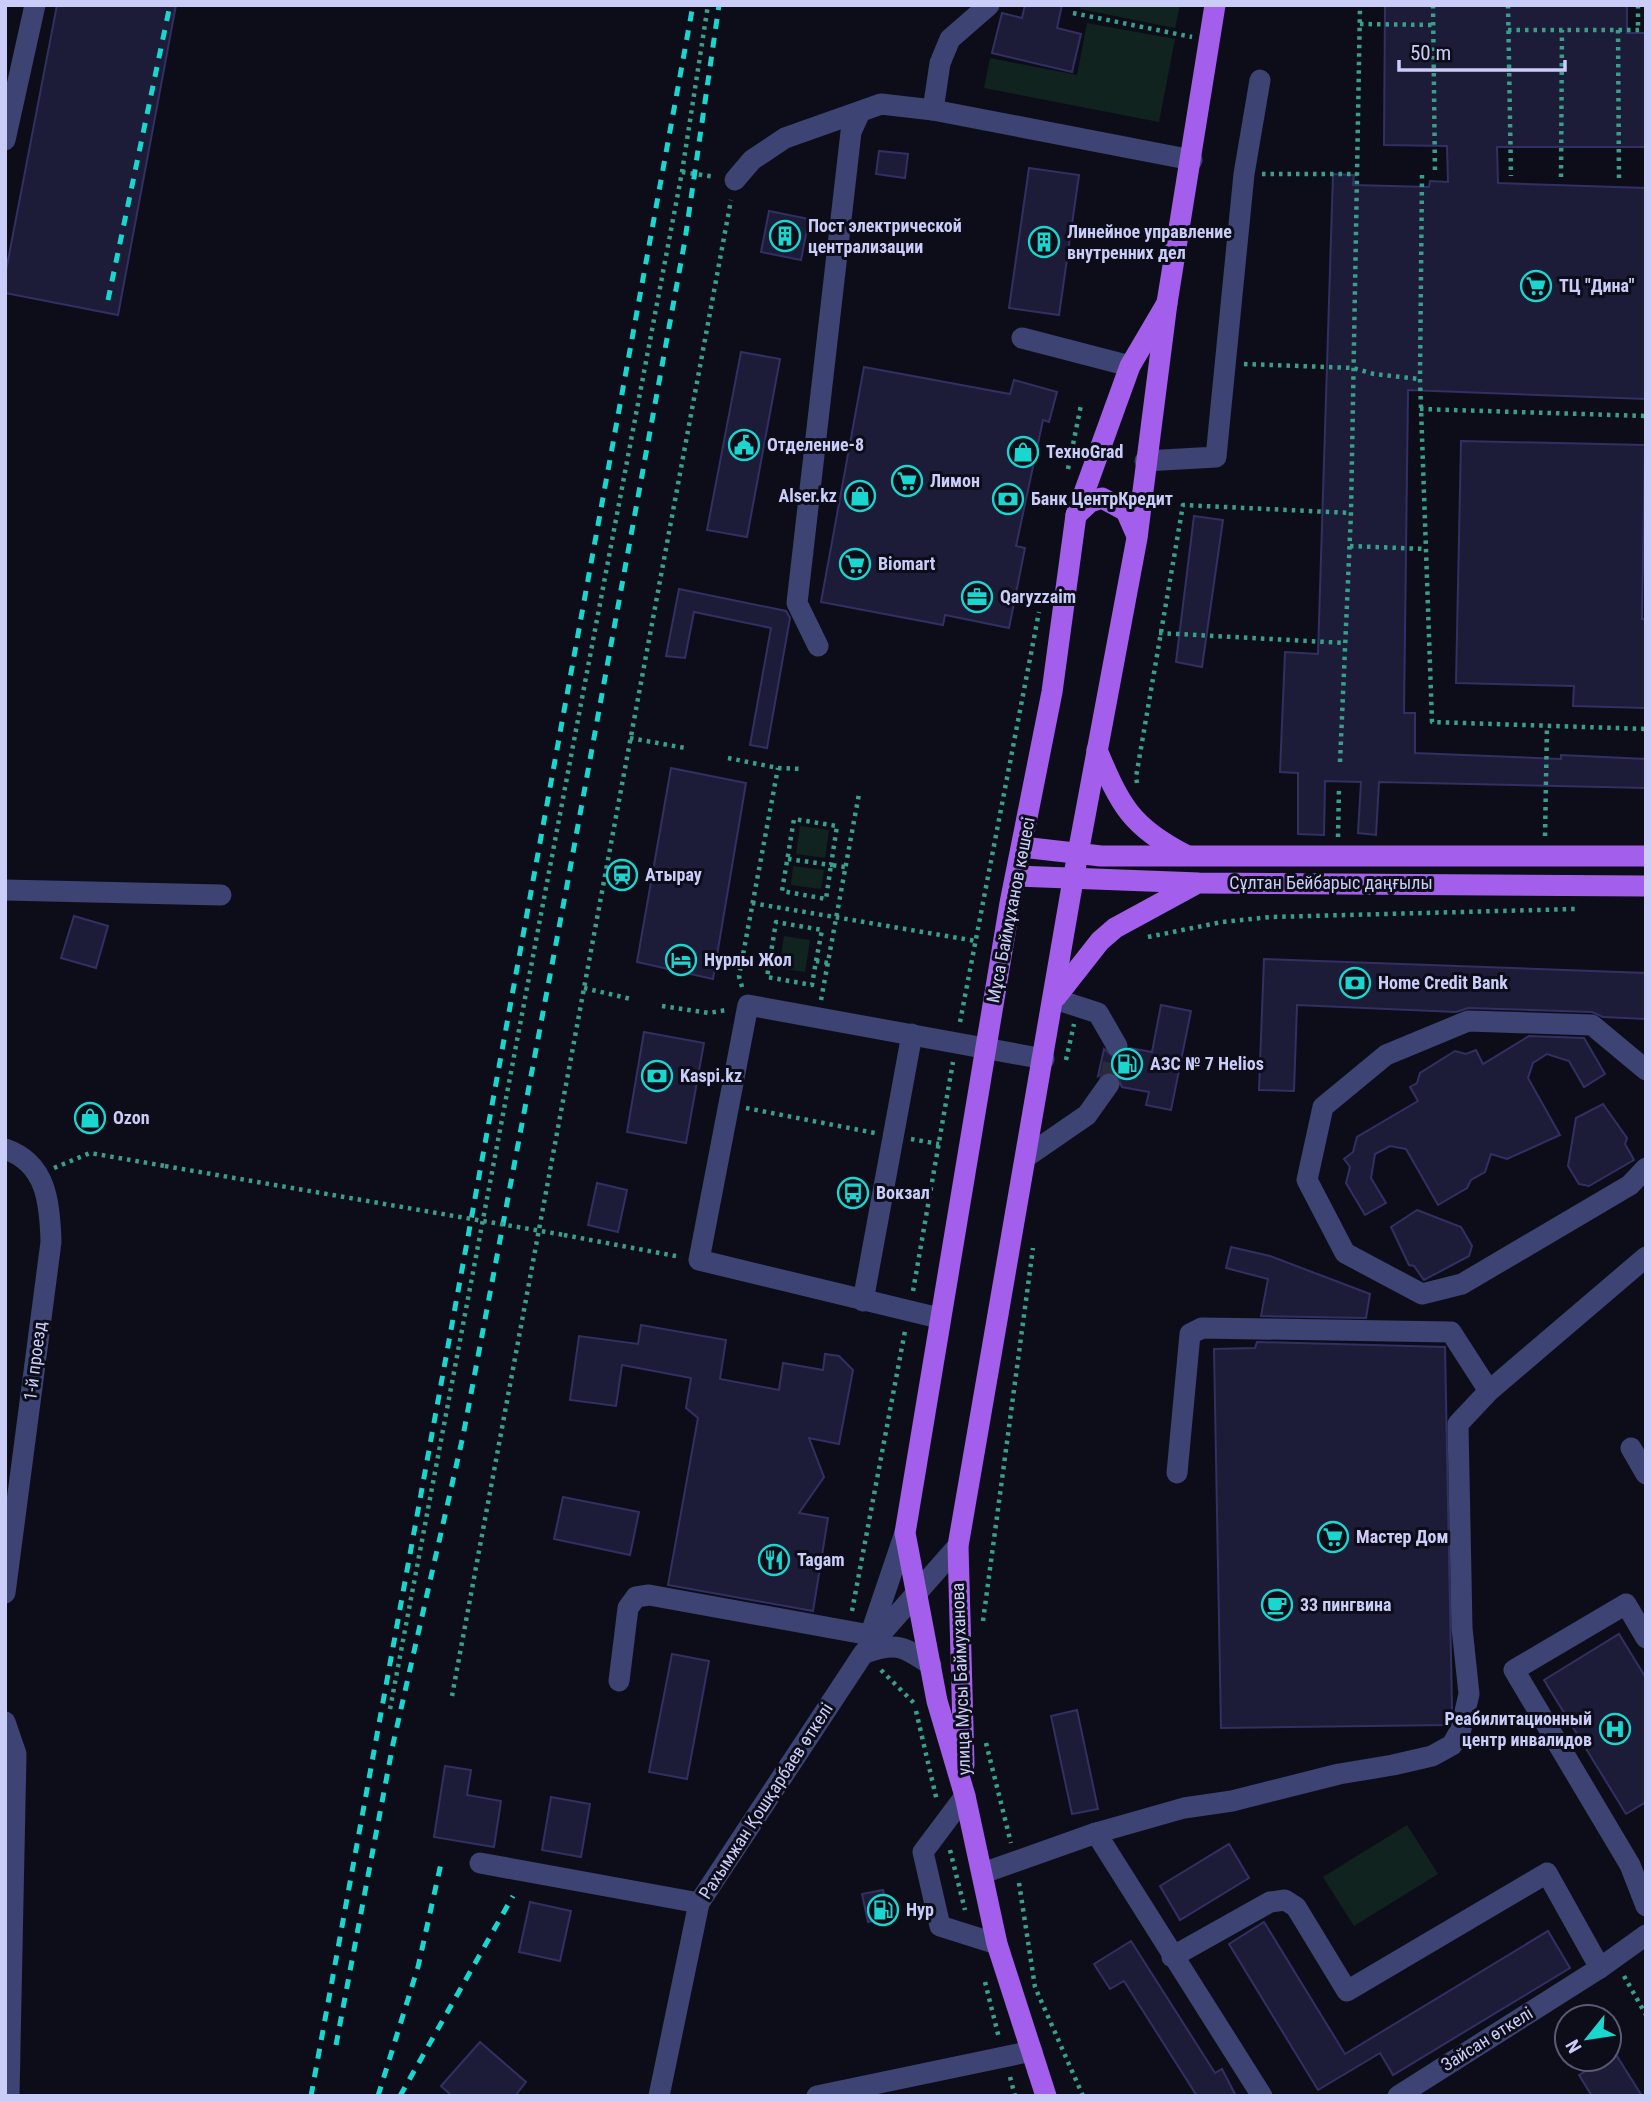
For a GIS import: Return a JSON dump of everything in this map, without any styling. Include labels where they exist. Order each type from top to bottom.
[{"type":"main road","name":"Мұса Баймұханов көшесі","points":[[958,1546],[1055,999],[1073,880],[1137,538],[1167,303],[1215,5]]},
{"type":"main road","name":"Мұса Баймұханов көшесі","points":[[905,1533],[985,1048],[1052,692],[1076,515],[1130,366],[1167,303]]},
{"type":"main road","points":[[1076,515],[1090,502],[1102,498],[1126,511],[1137,538]]},
{"type":"main road","points":[[1097,750],[1117,797],[1130,817],[1163,843],[1191,858]]},
{"type":"main road","name":"Сұлтан Бейбарыс даңғылы","points":[[1022,847],[1078,854],[1191,858],[1646,856]]},
{"type":"main road","name":"Сұлтан Бейбарыс даңғылы","points":[[1016,876],[1199,883],[1646,886]]},
{"type":"main road","points":[[1055,999],[1100,941],[1115,928],[1199,883]]},
{"type":"main road","name":"улица Мусы Баймуханова","points":[[905,1533],[937,1701],[965,1796]]},
{"type":"main road","name":"улица Мусы Баймуханова","points":[[958,1546],[965,1796]]},
{"type":"main road","points":[[965,1796],[998,1944],[1046,2096]]},
{"type":"street","points":[[5,140],[35,5]]},
{"type":"street","points":[[933,110],[940,63],[950,39],[989,5]]},
{"type":"street","points":[[1145,461],[1216,457],[1244,174],[1260,80]]},
{"type":"street","points":[[735,180],[752,160],[785,138],[820,123],[881,104],[933,110],[1192,160]]},
{"type":"street","points":[[818,646],[797,603],[851,132],[860,112]]},
{"type":"street","points":[[1022,338],[1130,366]]},
{"type":"street","points":[[5,890],[222,895]]},
{"type":"street","points":[[1055,999],[1098,1013],[1117,1046]]},
{"type":"street","points":[[939,1318],[699,1260],[748,1004],[1044,1059]]},
{"type":"street","points":[[1646,1070],[1592,1025],[1468,1021],[1386,1055],[1323,1107],[1307,1180],[1345,1253],[1422,1294],[1462,1284],[1630,1185],[1646,1168]]},
{"type":"street","points":[[863,1301],[912,1034]]},
{"type":"street","points":[[1026,1157],[1087,1115],[1110,1084]]},
{"type":"street","name":"1-й проезд","points":[[5,1149],[22,1154],[37,1175],[50,1201],[51,1242],[5,1593]]},
{"type":"street","points":[[983,1873],[1096,1833],[1184,1808],[1232,1801],[1339,1774],[1432,1756],[1452,1745],[1461,1729],[1469,1694],[1462,1628],[1458,1424],[1489,1391],[1646,1257]]},
{"type":"street","points":[[1177,1473],[1190,1334],[1202,1328],[1451,1332],[1489,1391]]},
{"type":"street","points":[[1631,1448],[1646,1474]]},
{"type":"street","points":[[867,1644],[905,1533]]},
{"type":"street","name":"Рахымжан Қошқарбаев өткелі","points":[[659,2096],[699,1903],[867,1644],[958,1546]]},
{"type":"street","points":[[619,1681],[628,1608],[636,1597],[649,1595],[848,1631],[867,1644],[906,1647],[931,1665]]},
{"type":"street","points":[[1646,1638],[1626,1604],[1514,1670],[1638,1860],[1646,1906]]},
{"type":"street","points":[[5,1722],[16,1754],[9,2096]]},
{"type":"street","points":[[965,1796],[923,1852],[940,1926],[998,1944]]},
{"type":"street","points":[[1096,1833],[1262,2096]]},
{"type":"street","points":[[480,1863],[699,1903]]},
{"type":"street","points":[[1172,1957],[1270,1902],[1286,1900],[1296,1907],[1347,1992],[1548,1874],[1607,1963]]},
{"type":"street","name":"Зайсан өткелі","points":[[1398,2096],[1607,1963],[1646,1935]]},
{"type":"street","points":[[817,2096],[1031,2051]]},
{"type":"path","points":[[390,1709],[682,172],[708,5]]},
{"type":"path","points":[[1340,762],[1351,513],[1360,5]]},
{"type":"path","points":[[1433,5],[1435,174]]},
{"type":"path","points":[[1508,5],[1511,176]]},
{"type":"path","points":[[1638,5],[1638,30]]},
{"type":"path","points":[[1073,13],[1210,41]]},
{"type":"path","points":[[1360,24],[1434,24]]},
{"type":"path","points":[[1508,30],[1646,30]]},
{"type":"path","points":[[1561,177],[1562,30]]},
{"type":"path","points":[[1618,30],[1619,179]]},
{"type":"path","points":[[452,1696],[735,180],[682,172]]},
{"type":"path","points":[[1244,174],[1357,174]]},
{"type":"path","points":[[1422,175],[1420,409],[1432,723],[1646,729]]},
{"type":"path","points":[[1226,363],[1353,368],[1374,374],[1420,379]]},
{"type":"path","points":[[1420,409],[1646,416]]},
{"type":"path","points":[[1139,788],[1136,778],[1183,505],[1351,513]]},
{"type":"path","points":[[1350,547],[1425,549]]},
{"type":"path","points":[[1159,633],[1345,643]]},
{"type":"path","points":[[1545,847],[1547,726]]},
{"type":"path","points":[[630,738],[685,748]]},
{"type":"path","points":[[728,758],[778,768],[803,769]]},
{"type":"path","points":[[662,1006],[709,1013],[748,1004],[739,976],[778,768]]},
{"type":"path","points":[[1338,842],[1339,788]]},
{"type":"path","points":[[818,1018],[859,794]]},
{"type":"path","points":[[794,819],[837,826],[831,865],[826,899],[782,891],[794,819]]},
{"type":"path","points":[[848,1631],[997,823]]},
{"type":"path","points":[[788,859],[845,867]]},
{"type":"path","points":[[752,903],[976,940]]},
{"type":"path","name":"Сұлтан Бейбарыс даңғылы","points":[[1145,938],[1222,922],[1271,917],[1579,909]]},
{"type":"path","points":[[776,922],[822,930],[816,961],[812,985],[767,978],[776,922]]},
{"type":"path","points":[[816,961],[828,962]]},
{"type":"path","points":[[584,988],[631,999]]},
{"type":"path","points":[[1066,1061],[1078,1007]]},
{"type":"path","points":[[728,1105],[939,1144]]},
{"type":"path","points":[[37,1175],[90,1153],[699,1260]]},
{"type":"path","points":[[981,1635],[1035,1238]]},
{"type":"path","points":[[983,1730],[1016,1863],[1035,1987],[1083,2096]]},
{"type":"path","points":[[1607,1963],[1646,2015]]},
{"type":"green space","points":[[1081,5],[1180,5],[1175,28],[1080,9]]},
{"type":"green space","points":[[1087,23],[1175,39],[1159,122],[984,88],[990,58],[1077,75]]},
{"type":"green space","points":[[800,826],[829,830],[825,858],[796,854]]},
{"type":"green space","points":[[793,866],[824,870],[821,889],[791,885]]},
{"type":"green space","points":[[784,936],[810,940],[805,972],[779,968]]},
{"type":"green space","points":[[1407,1825],[1438,1874],[1354,1926],[1323,1877]]},
{"type":"building","points":[[57,5],[176,5],[118,315],[5,293],[5,276]]},
{"type":"building","points":[[1025,5],[1062,5],[1057,28],[1081,34],[1072,72],[992,53],[1002,13],[1022,18]]},
{"type":"building","points":[[1385,5],[1627,5],[1627,33],[1646,33],[1646,147],[1497,147],[1498,183],[1646,188],[1646,399],[1408,390],[1404,713],[1415,713],[1415,753],[1561,759],[1561,755],[1646,759],[1646,788],[1379,782],[1376,835],[1358,833],[1361,782],[1325,781],[1324,835],[1298,834],[1298,773],[1280,772],[1285,652],[1318,654],[1333,174],[1354,175],[1353,185],[1429,187],[1430,181],[1448,182],[1447,146],[1384,145]]},
{"type":"building","points":[[879,151],[908,154],[905,178],[876,174]]},
{"type":"building","name":"Линейное управление внутренних дел","points":[[1029,168],[1079,175],[1059,315],[1009,308]]},
{"type":"building","name":"Пост электрической централизации","points":[[769,211],[809,219],[801,260],[761,252]]},
{"type":"building","name":"Отделение-8","points":[[741,352],[780,359],[747,537],[707,530]]},
{"type":"building","name":"Лимон","points":[[864,367],[1010,394],[1014,380],[1057,392],[1049,422],[1043,420],[1016,546],[1025,548],[1009,628],[945,615],[943,625],[821,602]]},
{"type":"building","points":[[1461,441],[1645,445],[1642,619],[1646,619],[1646,708],[1573,706],[1574,686],[1456,683]]},
{"type":"building","points":[[1194,516],[1223,520],[1202,667],[1176,662]]},
{"type":"building","points":[[679,589],[786,611],[790,618],[767,748],[750,745],[771,628],[694,612],[685,658],[666,656]]},
{"type":"building","points":[[671,768],[746,783],[713,979],[637,962]]},
{"type":"building","points":[[74,916],[108,926],[96,968],[61,958]]},
{"type":"building","points":[[1264,959],[1646,973],[1646,1019],[1603,1017],[1592,1012],[1468,1008],[1456,1012],[1297,1005],[1294,1091],[1259,1090]]},
{"type":"building","points":[[1161,1005],[1191,1011],[1171,1110],[1146,1105],[1149,1092],[1122,1087],[1116,1073],[1104,1072],[1098,1076],[1104,1049],[1116,1059],[1124,1057],[1130,1048],[1152,1052]]},
{"type":"building","points":[[644,1032],[704,1043],[686,1143],[627,1132]]},
{"type":"building","points":[[1529,1036],[1584,1038],[1605,1074],[1584,1087],[1569,1061],[1547,1054],[1533,1063],[1528,1078],[1560,1135],[1507,1159],[1491,1154],[1485,1172],[1471,1180],[1467,1188],[1438,1205],[1406,1149],[1390,1146],[1375,1154],[1371,1178],[1386,1203],[1365,1215],[1346,1183],[1350,1167],[1344,1159],[1353,1152],[1357,1137],[1418,1101],[1410,1087],[1417,1083],[1420,1073],[1455,1051],[1466,1054],[1476,1050],[1483,1064]]},
{"type":"building","points":[[1603,1104],[1627,1138],[1625,1144],[1634,1160],[1589,1186],[1579,1184],[1568,1166],[1576,1118]]},
{"type":"building","points":[[597,1183],[627,1190],[618,1232],[588,1225]]},
{"type":"building","points":[[1417,1210],[1461,1227],[1472,1246],[1469,1256],[1424,1280],[1414,1266],[1409,1265],[1391,1227]]},
{"type":"building","points":[[1231,1247],[1270,1256],[1370,1294],[1366,1318],[1261,1316],[1268,1279],[1226,1268]]},
{"type":"building","points":[[641,1325],[726,1340],[720,1379],[779,1390],[783,1363],[823,1370],[825,1354],[839,1356],[853,1370],[839,1444],[809,1438],[824,1477],[799,1513],[828,1518],[813,1611],[668,1585],[698,1418],[686,1408],[691,1378],[622,1365],[616,1406],[570,1400],[579,1336],[638,1344]]},
{"type":"building","name":"Мастер Дом","points":[[1257,1342],[1445,1347],[1452,1709],[1448,1725],[1221,1728],[1214,1349],[1255,1348]]},
{"type":"building","points":[[563,1497],[639,1512],[630,1555],[554,1539]]},
{"type":"building","name":"Реабилитационный центр инвалидов","points":[[1619,1634],[1646,1678],[1646,1802],[1626,1814],[1544,1680]]},
{"type":"building","points":[[672,1654],[709,1661],[687,1779],[649,1772]]},
{"type":"building","points":[[1077,1710],[1098,1809],[1072,1814],[1051,1716]]},
{"type":"building","points":[[445,1766],[471,1770],[467,1795],[501,1801],[494,1847],[434,1837]]},
{"type":"building","points":[[551,1797],[590,1804],[581,1857],[542,1850]]},
{"type":"building","points":[[1229,1844],[1249,1878],[1180,1920],[1160,1886]]},
{"type":"building","points":[[883,1890],[890,1917],[868,1922],[862,1894]]},
{"type":"building","points":[[530,1902],[571,1911],[560,1961],[519,1952]]},
{"type":"building","points":[[1264,1922],[1345,2054],[1548,1931],[1570,1968],[1393,2075],[1380,2053],[1318,2090],[1229,1944]]},
{"type":"building","points":[[1131,1941],[1215,2073],[1222,2069],[1236,2096],[1197,2096],[1124,1981],[1110,1989],[1094,1964]]},
{"type":"building","points":[[480,2042],[526,2082],[515,2096],[452,2096],[441,2086]]},
{"type":"building","points":[[1623,2066],[1642,2096],[1592,2096],[1579,2075],[1623,2073]]},
{"type":"tunnel","points":[[1109,1084],[1117,1046]]},
{"type":"railway","points":[[108,300],[170,5]]},
{"type":"railway","points":[[311,2096],[693,5]]},
{"type":"railway","points":[[336,2045],[393,1744],[463,1436],[568,880],[685,240],[719,5]]},
{"type":"railway","points":[[378,2096],[418,1967],[442,1859]]},
{"type":"railway","points":[[400,2096],[513,1896]]},
{"type":"place","name":"Пост электрической централизации","points":[[785,236]]},
{"type":"place","name":"Линейное управление внутренних дел","points":[[1044,242]]},
{"type":"place","name":"ТЦ \"Дина\"","points":[[1536,286]]},
{"type":"place","name":"Отделение-8","points":[[744,445]]},
{"type":"place","name":"ТехноGrad","points":[[1023,452]]},
{"type":"place","name":"Лимон","points":[[907,481]]},
{"type":"place","name":"Alser.kz","points":[[860,496]]},
{"type":"place","name":"Банк ЦентрКредит","points":[[1008,499]]},
{"type":"place","name":"Biomart","points":[[855,564]]},
{"type":"place","name":"Qaryzzaim","points":[[977,597]]},
{"type":"place","name":"Атырау","points":[[622,875]]},
{"type":"place","name":"Нурлы Жол","points":[[681,960]]},
{"type":"place","name":"Home Credit Bank","points":[[1355,983]]},
{"type":"place","name":"АЗС № 7 Helios","points":[[1127,1064]]},
{"type":"place","name":"Kaspi.kz","points":[[657,1076]]},
{"type":"place","name":"Ozon","points":[[90,1118]]},
{"type":"place","name":"Вокзал","points":[[853,1193]]},
{"type":"place","name":"Мастер Дом","points":[[1333,1537]]},
{"type":"place","name":"Tagam","points":[[774,1560]]},
{"type":"place","name":"33 пингвина","points":[[1277,1605]]},
{"type":"place","name":"Реабилитационный центр инвалидов","points":[[1615,1729]]},
{"type":"place","name":"Нур","points":[[883,1910]]}]
